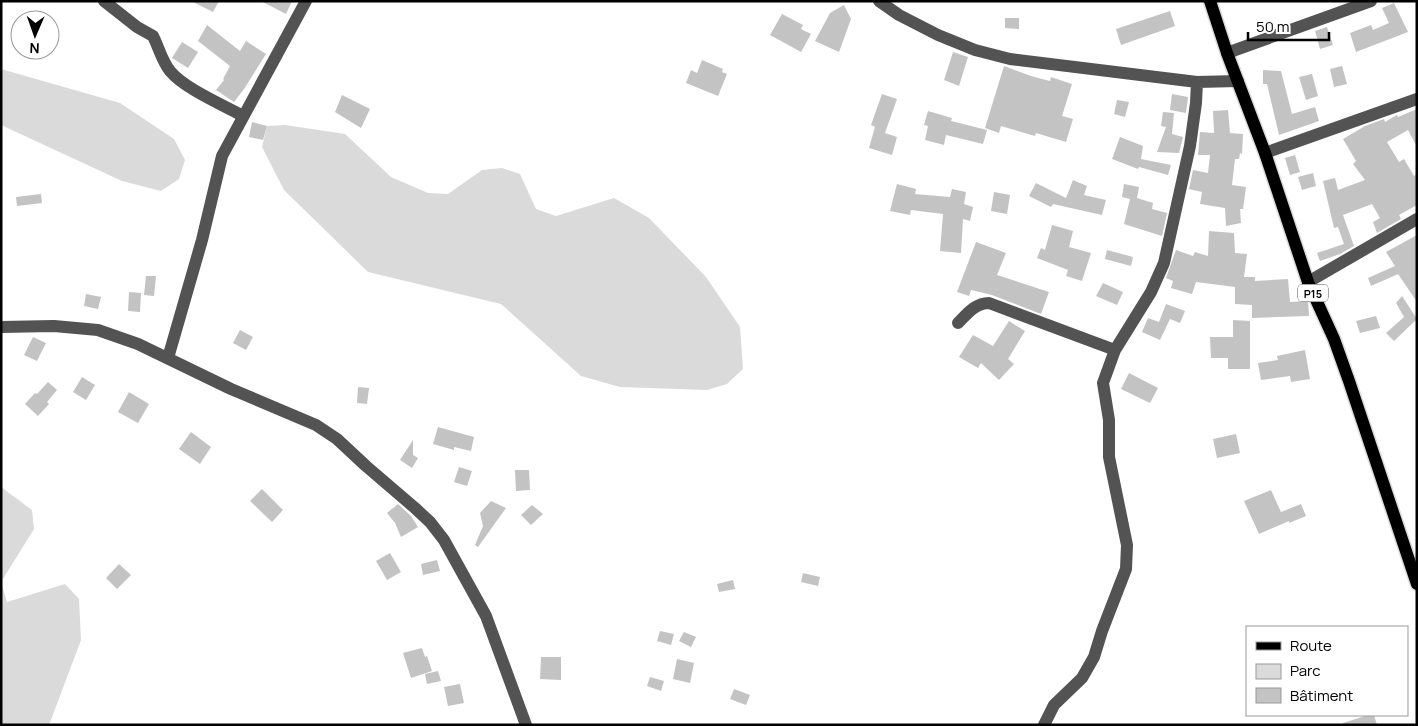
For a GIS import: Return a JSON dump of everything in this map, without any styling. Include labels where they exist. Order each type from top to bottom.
[{"type":"main road","name":"P15","points":[[1210,1],[1227,53],[1265,152],[1308,282],[1337,347],[1417,584]]},
{"type":"street","points":[[104,1],[137,27],[153,36],[159,53],[171,71],[181,81],[243,116]]},
{"type":"street","points":[[168,358],[202,240],[222,156],[306,1]]},
{"type":"street","points":[[879,1],[899,15],[938,34],[975,50],[1010,59],[1197,82],[1238,81]]},
{"type":"street","points":[[1227,53],[1371,1]]},
{"type":"street","points":[[1044,725],[1054,705],[1082,678],[1094,656],[1126,569],[1127,545],[1109,457],[1109,420],[1103,383],[1114,350],[1151,292],[1164,264],[1190,146],[1197,82]]},
{"type":"street","points":[[1265,152],[1417,100]]},
{"type":"street","points":[[1308,282],[1417,219]]},
{"type":"street","points":[[958,323],[976,306],[989,303],[1114,350]]},
{"type":"street","points":[[1,327],[54,326],[98,330],[138,344],[232,389],[316,425],[337,439],[430,522],[444,540],[486,616],[526,725]]},
{"type":"green space","points":[[1,69],[120,103],[174,139],[185,160],[179,179],[161,191],[122,181],[1,125]]},
{"type":"green space","points":[[285,125],[345,134],[391,177],[428,193],[448,194],[482,170],[502,168],[520,174],[536,209],[556,216],[614,198],[649,218],[706,277],[740,327],[743,369],[727,384],[707,390],[620,387],[581,376],[501,304],[368,272],[284,190],[262,147],[267,126]]},
{"type":"green space","points":[[1,487],[32,510],[34,529],[1,582]]},
{"type":"green space","points":[[1,582],[7,602],[65,584],[79,599],[81,640],[49,725],[1,725]]},
{"type":"building","points":[[191,1],[219,1],[213,12]]},
{"type":"building","points":[[261,1],[292,1],[286,14]]},
{"type":"building","points":[[1394,3],[1408,32],[1356,52],[1350,33],[1371,25],[1373,30],[1389,23],[1382,8]]},
{"type":"building","points":[[844,5],[851,19],[839,52],[815,41],[830,13]]},
{"type":"building","points":[[1170,11],[1175,26],[1121,45],[1116,29]]},
{"type":"building","points":[[782,14],[803,25],[801,29],[811,34],[801,52],[770,35]]},
{"type":"building","points":[[1005,18],[1019,18],[1019,29],[1005,28]]},
{"type":"building","points":[[207,25],[240,51],[246,41],[266,54],[234,102],[216,90],[224,80],[230,66],[198,41]]},
{"type":"building","points":[[1327,27],[1333,45],[1320,49],[1315,31]]},
{"type":"building","points":[[182,42],[198,52],[188,68],[172,58]]},
{"type":"building","points":[[953,52],[968,57],[959,86],[944,80]]},
{"type":"building","points":[[702,60],[723,69],[722,72],[727,74],[718,96],[686,83],[691,70],[697,73]]},
{"type":"building","points":[[1004,66],[1031,76],[1050,81],[1051,77],[1072,84],[1062,116],[1073,119],[1066,142],[1036,133],[1035,136],[1001,126],[999,133],[985,128]]},
{"type":"building","points":[[1342,66],[1347,84],[1334,87],[1330,69]]},
{"type":"building","points":[[1263,70],[1281,71],[1292,114],[1315,107],[1319,121],[1279,135],[1267,84],[1263,84]]},
{"type":"building","points":[[1312,74],[1318,96],[1306,100],[1299,77]]},
{"type":"building","points":[[882,94],[897,99],[885,133],[897,137],[892,155],[869,148],[875,127],[871,125]]},
{"type":"building","points":[[1172,94],[1188,97],[1186,113],[1170,110]]},
{"type":"building","points":[[342,95],[370,109],[361,128],[335,112]]},
{"type":"building","points":[[1117,100],[1129,102],[1125,117],[1114,114]]},
{"type":"building","points":[[1417,109],[1417,147],[1408,130],[1387,142],[1399,162],[1404,159],[1414,176],[1417,174],[1417,205],[1399,215],[1401,219],[1377,233],[1373,222],[1380,218],[1372,204],[1343,215],[1354,246],[1340,254],[1320,261],[1317,253],[1344,244],[1338,227],[1334,228],[1323,181],[1335,178],[1338,190],[1365,180],[1353,164],[1356,161],[1343,139],[1365,126],[1384,119],[1385,122],[1397,115],[1398,117]]},
{"type":"building","points":[[1228,110],[1230,133],[1243,134],[1242,154],[1240,153],[1239,159],[1235,159],[1232,185],[1246,187],[1243,209],[1240,209],[1241,223],[1226,226],[1225,208],[1200,204],[1202,192],[1189,189],[1193,170],[1208,173],[1210,155],[1198,155],[1200,132],[1214,133],[1213,111]]},
{"type":"building","points":[[928,111],[952,118],[951,121],[987,130],[983,144],[946,135],[944,145],[925,140],[928,126],[924,125]]},
{"type":"building","points":[[1163,112],[1174,113],[1172,134],[1183,137],[1179,153],[1157,152],[1166,127],[1161,126]]},
{"type":"building","points":[[252,122],[267,126],[263,140],[249,137]]},
{"type":"building","points":[[1120,137],[1143,146],[1141,159],[1171,165],[1168,175],[1139,167],[1138,169],[1112,159]]},
{"type":"building","points":[[1295,155],[1300,172],[1290,175],[1285,158]]},
{"type":"building","points":[[1313,173],[1316,186],[1302,190],[1298,177]]},
{"type":"building","points":[[1073,180],[1087,186],[1084,195],[1106,200],[1102,215],[1053,204],[1051,207],[1029,196],[1036,183],[1066,198]]},
{"type":"building","points":[[897,184],[916,189],[915,194],[950,197],[952,189],[966,192],[964,204],[973,207],[970,221],[963,219],[961,253],[940,251],[943,214],[911,210],[910,215],[890,211]]},
{"type":"building","points":[[1124,184],[1139,187],[1137,198],[1153,203],[1152,209],[1167,213],[1162,236],[1124,224],[1130,199],[1122,197]]},
{"type":"building","points":[[994,192],[1010,195],[1007,214],[991,211]]},
{"type":"building","points":[[41,194],[42,203],[17,206],[16,197]]},
{"type":"building","points":[[1052,225],[1073,231],[1069,247],[1091,253],[1082,281],[1066,276],[1068,270],[1037,258],[1041,248],[1045,250]]},
{"type":"building","points":[[1209,231],[1234,233],[1235,253],[1247,254],[1244,277],[1255,277],[1255,281],[1288,279],[1290,302],[1308,301],[1309,316],[1252,318],[1252,305],[1235,304],[1235,287],[1196,282],[1192,294],[1171,288],[1173,281],[1166,278],[1176,250],[1193,256],[1195,252],[1208,256]]},
{"type":"building","points":[[1417,235],[1417,302],[1398,274],[1371,286],[1368,278],[1395,266],[1386,252]]},
{"type":"building","points":[[976,242],[1006,253],[997,275],[1049,292],[1041,314],[992,295],[971,290],[969,296],[957,292]]},
{"type":"building","points":[[1107,250],[1133,257],[1131,266],[1105,259]]},
{"type":"building","points":[[146,276],[156,276],[154,296],[144,295]]},
{"type":"building","points":[[1103,283],[1123,292],[1117,305],[1096,296]]},
{"type":"building","points":[[129,292],[141,293],[140,312],[128,311]]},
{"type":"building","points":[[86,294],[101,297],[98,309],[84,306]]},
{"type":"building","points":[[1402,296],[1417,319],[1394,341],[1386,333],[1404,317],[1396,303]]},
{"type":"building","points":[[1166,304],[1185,311],[1180,323],[1170,319],[1160,340],[1142,332],[1148,318],[1159,322]]},
{"type":"building","points":[[1376,316],[1380,328],[1360,333],[1356,321]]},
{"type":"building","points":[[1233,320],[1250,321],[1250,369],[1228,369],[1228,358],[1211,358],[1210,337],[1233,337]]},
{"type":"building","points":[[1009,321],[1025,331],[1008,359],[1014,364],[999,380],[981,363],[978,368],[959,357],[973,335],[993,346]]},
{"type":"building","points":[[240,330],[253,337],[246,350],[233,343]]},
{"type":"building","points":[[33,337],[46,343],[37,361],[24,355]]},
{"type":"building","points":[[1305,350],[1310,379],[1291,382],[1290,376],[1261,380],[1258,363],[1278,360],[1277,356]]},
{"type":"building","points":[[1129,373],[1158,388],[1150,403],[1121,389]]},
{"type":"building","points":[[82,377],[95,385],[86,400],[73,392]]},
{"type":"building","points":[[48,382],[57,390],[47,402],[49,404],[38,416],[25,404]]},
{"type":"building","points":[[358,387],[369,388],[367,404],[357,403]]},
{"type":"building","points":[[129,392],[149,404],[138,423],[118,412]]},
{"type":"building","points":[[438,427],[474,437],[471,451],[454,447],[454,450],[433,444]]},
{"type":"building","points":[[191,432],[211,447],[200,464],[179,449]]},
{"type":"building","points":[[1236,434],[1240,453],[1217,458],[1213,439]]},
{"type":"building","points":[[413,440],[413,455],[418,458],[412,468],[400,460]]},
{"type":"building","points":[[459,467],[472,471],[467,486],[454,482]]},
{"type":"building","points":[[515,470],[529,470],[530,490],[516,491]]},
{"type":"building","points":[[262,489],[283,510],[272,522],[250,501]]},
{"type":"building","points":[[1271,490],[1281,512],[1301,504],[1306,516],[1259,534],[1244,501]]},
{"type":"building","points":[[491,501],[506,508],[478,547],[475,545],[483,526],[480,513]]},
{"type":"building","points":[[398,504],[411,516],[418,527],[401,537],[395,523],[387,513]]},
{"type":"building","points":[[532,505],[543,514],[531,525],[521,515]]},
{"type":"building","points":[[390,553],[401,572],[387,580],[376,561]]},
{"type":"building","points":[[437,560],[440,571],[423,575],[421,564]]},
{"type":"building","points":[[119,564],[131,575],[117,589],[106,578]]},
{"type":"building","points":[[803,573],[820,577],[818,586],[801,582]]},
{"type":"building","points":[[733,580],[735,589],[719,592],[717,584]]},
{"type":"building","points":[[660,631],[674,634],[671,645],[657,641]]},
{"type":"building","points":[[684,632],[696,637],[691,647],[679,641]]},
{"type":"building","points":[[422,648],[432,671],[411,678],[403,653]]},
{"type":"building","points":[[541,657],[561,657],[561,680],[540,679]]},
{"type":"building","points":[[677,659],[694,663],[690,683],[673,679]]},
{"type":"building","points":[[438,671],[441,681],[427,684],[425,674]]},
{"type":"building","points":[[650,677],[664,681],[661,691],[647,686]]},
{"type":"building","points":[[460,684],[464,703],[448,706],[444,687]]},
{"type":"building","points":[[734,689],[750,695],[746,705],[730,699]]},
{"type":"building","points":[[1365,716],[1374,716],[1377,725],[1343,725],[1343,723]]}]
